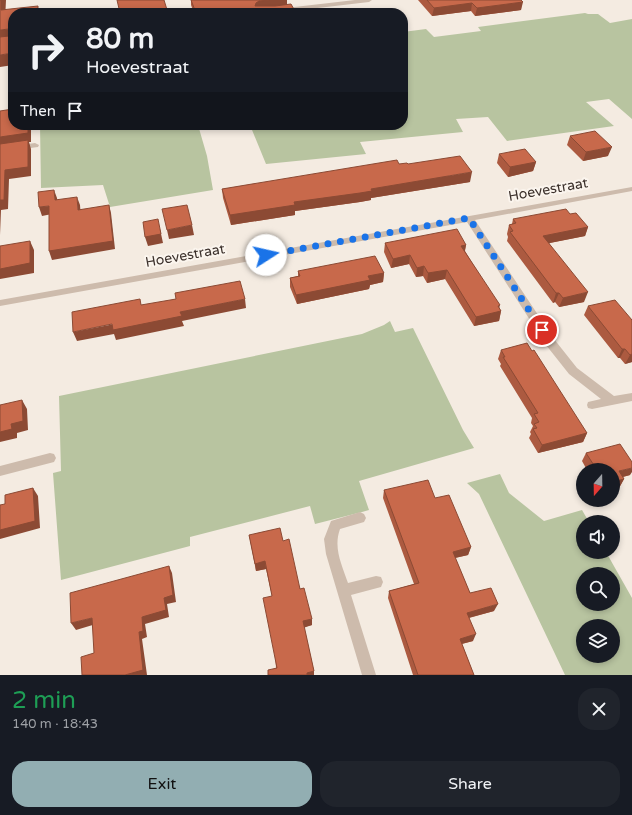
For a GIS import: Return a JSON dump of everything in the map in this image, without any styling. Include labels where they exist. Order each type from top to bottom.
[{"type":"street","points":[[302,8],[368,0]]},
{"type":"street","points":[[0,150],[35,145]]},
{"type":"street","name":"Hoevestraat","points":[[0,303],[632,189]]},
{"type":"street","points":[[469,218],[550,342],[573,371],[612,401]]},
{"type":"street","points":[[592,405],[632,397]]},
{"type":"street","points":[[0,471],[50,458]]},
{"type":"street","points":[[360,518],[335,525],[330,539],[369,675]]},
{"type":"street","points":[[344,591],[376,582]]},
{"type":"green space","points":[[585,13],[598,14],[610,23],[632,19],[632,119],[609,99],[586,102],[614,126],[507,141],[488,117],[456,119],[463,132],[360,142],[366,154],[266,164],[252,130],[408,130],[408,31],[426,29],[434,37],[481,31],[478,27]]},
{"type":"green space","points":[[40,130],[199,130],[207,156],[213,190],[110,207],[103,185],[41,188]]},
{"type":"green space","points":[[390,321],[395,332],[413,328],[463,430],[474,448],[359,481],[369,510],[315,524],[310,506],[190,537],[190,546],[61,580],[53,473],[61,471],[59,396],[362,334]]},
{"type":"green space","points":[[500,474],[509,493],[544,521],[582,510],[585,515],[576,515],[576,559],[610,559],[614,567],[576,567],[576,611],[620,611],[620,577],[632,598],[632,675],[565,675],[479,494],[467,483]]},
{"type":"building","points":[[1,0],[1,10],[8,9],[8,29],[0,30]]},
{"type":"building","points":[[117,0],[164,0],[166,8],[119,8]]},
{"type":"building","points":[[191,0],[270,0],[259,1],[255,6],[291,4],[293,8],[194,8]]},
{"type":"building","points":[[427,0],[521,0],[523,2],[477,8],[472,3],[434,8]]},
{"type":"building","points":[[38,6],[38,8],[20,8]]},
{"type":"building","points":[[8,36],[8,54],[0,55],[0,37]]},
{"type":"building","points":[[8,110],[8,130],[28,130],[28,133],[0,137],[0,111]]},
{"type":"building","points":[[595,131],[612,147],[586,152],[570,136]]},
{"type":"building","points":[[28,140],[28,167],[5,170],[4,200],[0,200],[0,144]]},
{"type":"building","points":[[525,149],[536,162],[510,167],[499,154]]},
{"type":"building","points":[[460,156],[472,172],[371,189],[372,191],[294,202],[295,205],[230,215],[222,189],[397,160],[399,164],[408,164]]},
{"type":"building","points":[[54,190],[55,200],[77,197],[78,210],[109,205],[113,241],[49,251],[49,206],[39,207],[38,192]]},
{"type":"building","points":[[187,205],[192,225],[167,230],[162,209]]},
{"type":"building","points":[[566,209],[570,214],[576,213],[588,227],[543,236],[588,292],[563,298],[559,293],[556,293],[510,232],[513,231],[509,225],[516,223],[513,219]]},
{"type":"building","points":[[158,219],[161,234],[145,237],[143,222]]},
{"type":"building","points":[[457,229],[466,245],[461,246],[500,305],[498,306],[501,311],[476,317],[447,270],[428,273],[424,266],[417,268],[410,255],[393,259],[385,243]]},
{"type":"building","points":[[30,241],[30,263],[0,269],[0,246]]},
{"type":"building","points":[[375,256],[384,273],[368,276],[370,280],[296,295],[290,278],[300,276],[298,271]]},
{"type":"building","points":[[240,281],[245,299],[180,312],[182,316],[113,330],[112,324],[73,332],[72,312],[140,299],[141,305],[176,299],[175,293]]},
{"type":"building","points":[[615,300],[632,320],[632,354],[630,355],[625,349],[622,349],[588,306]]},
{"type":"building","points":[[527,343],[532,351],[534,350],[587,433],[542,445],[533,429],[537,428],[534,424],[539,422],[534,414],[538,413],[503,357],[505,357],[501,350]]},
{"type":"building","points":[[22,400],[23,421],[11,424],[12,429],[0,432],[0,405]]},
{"type":"building","points":[[620,444],[632,462],[632,468],[620,471],[620,463],[592,463],[586,453]]},
{"type":"building","points":[[620,473],[624,479],[620,480]]},
{"type":"building","points":[[428,480],[435,498],[449,495],[471,547],[453,552],[470,593],[491,588],[498,604],[467,613],[476,634],[460,639],[474,675],[418,675],[389,591],[419,583],[384,490]]},
{"type":"building","points":[[33,488],[35,521],[0,530],[0,505],[5,504],[5,495]]},
{"type":"building","points":[[280,528],[283,541],[289,539],[300,589],[304,588],[312,619],[303,621],[314,671],[307,673],[307,675],[268,675],[268,670],[277,668],[263,598],[272,596],[265,561],[255,564],[249,535]]},
{"type":"building","points":[[169,566],[173,595],[164,598],[166,610],[142,617],[143,631],[139,632],[143,670],[125,675],[82,675],[81,657],[94,653],[92,618],[71,623],[70,593]]},
{"type":"route","points":[[266,255],[469,218],[542,330]]}]
